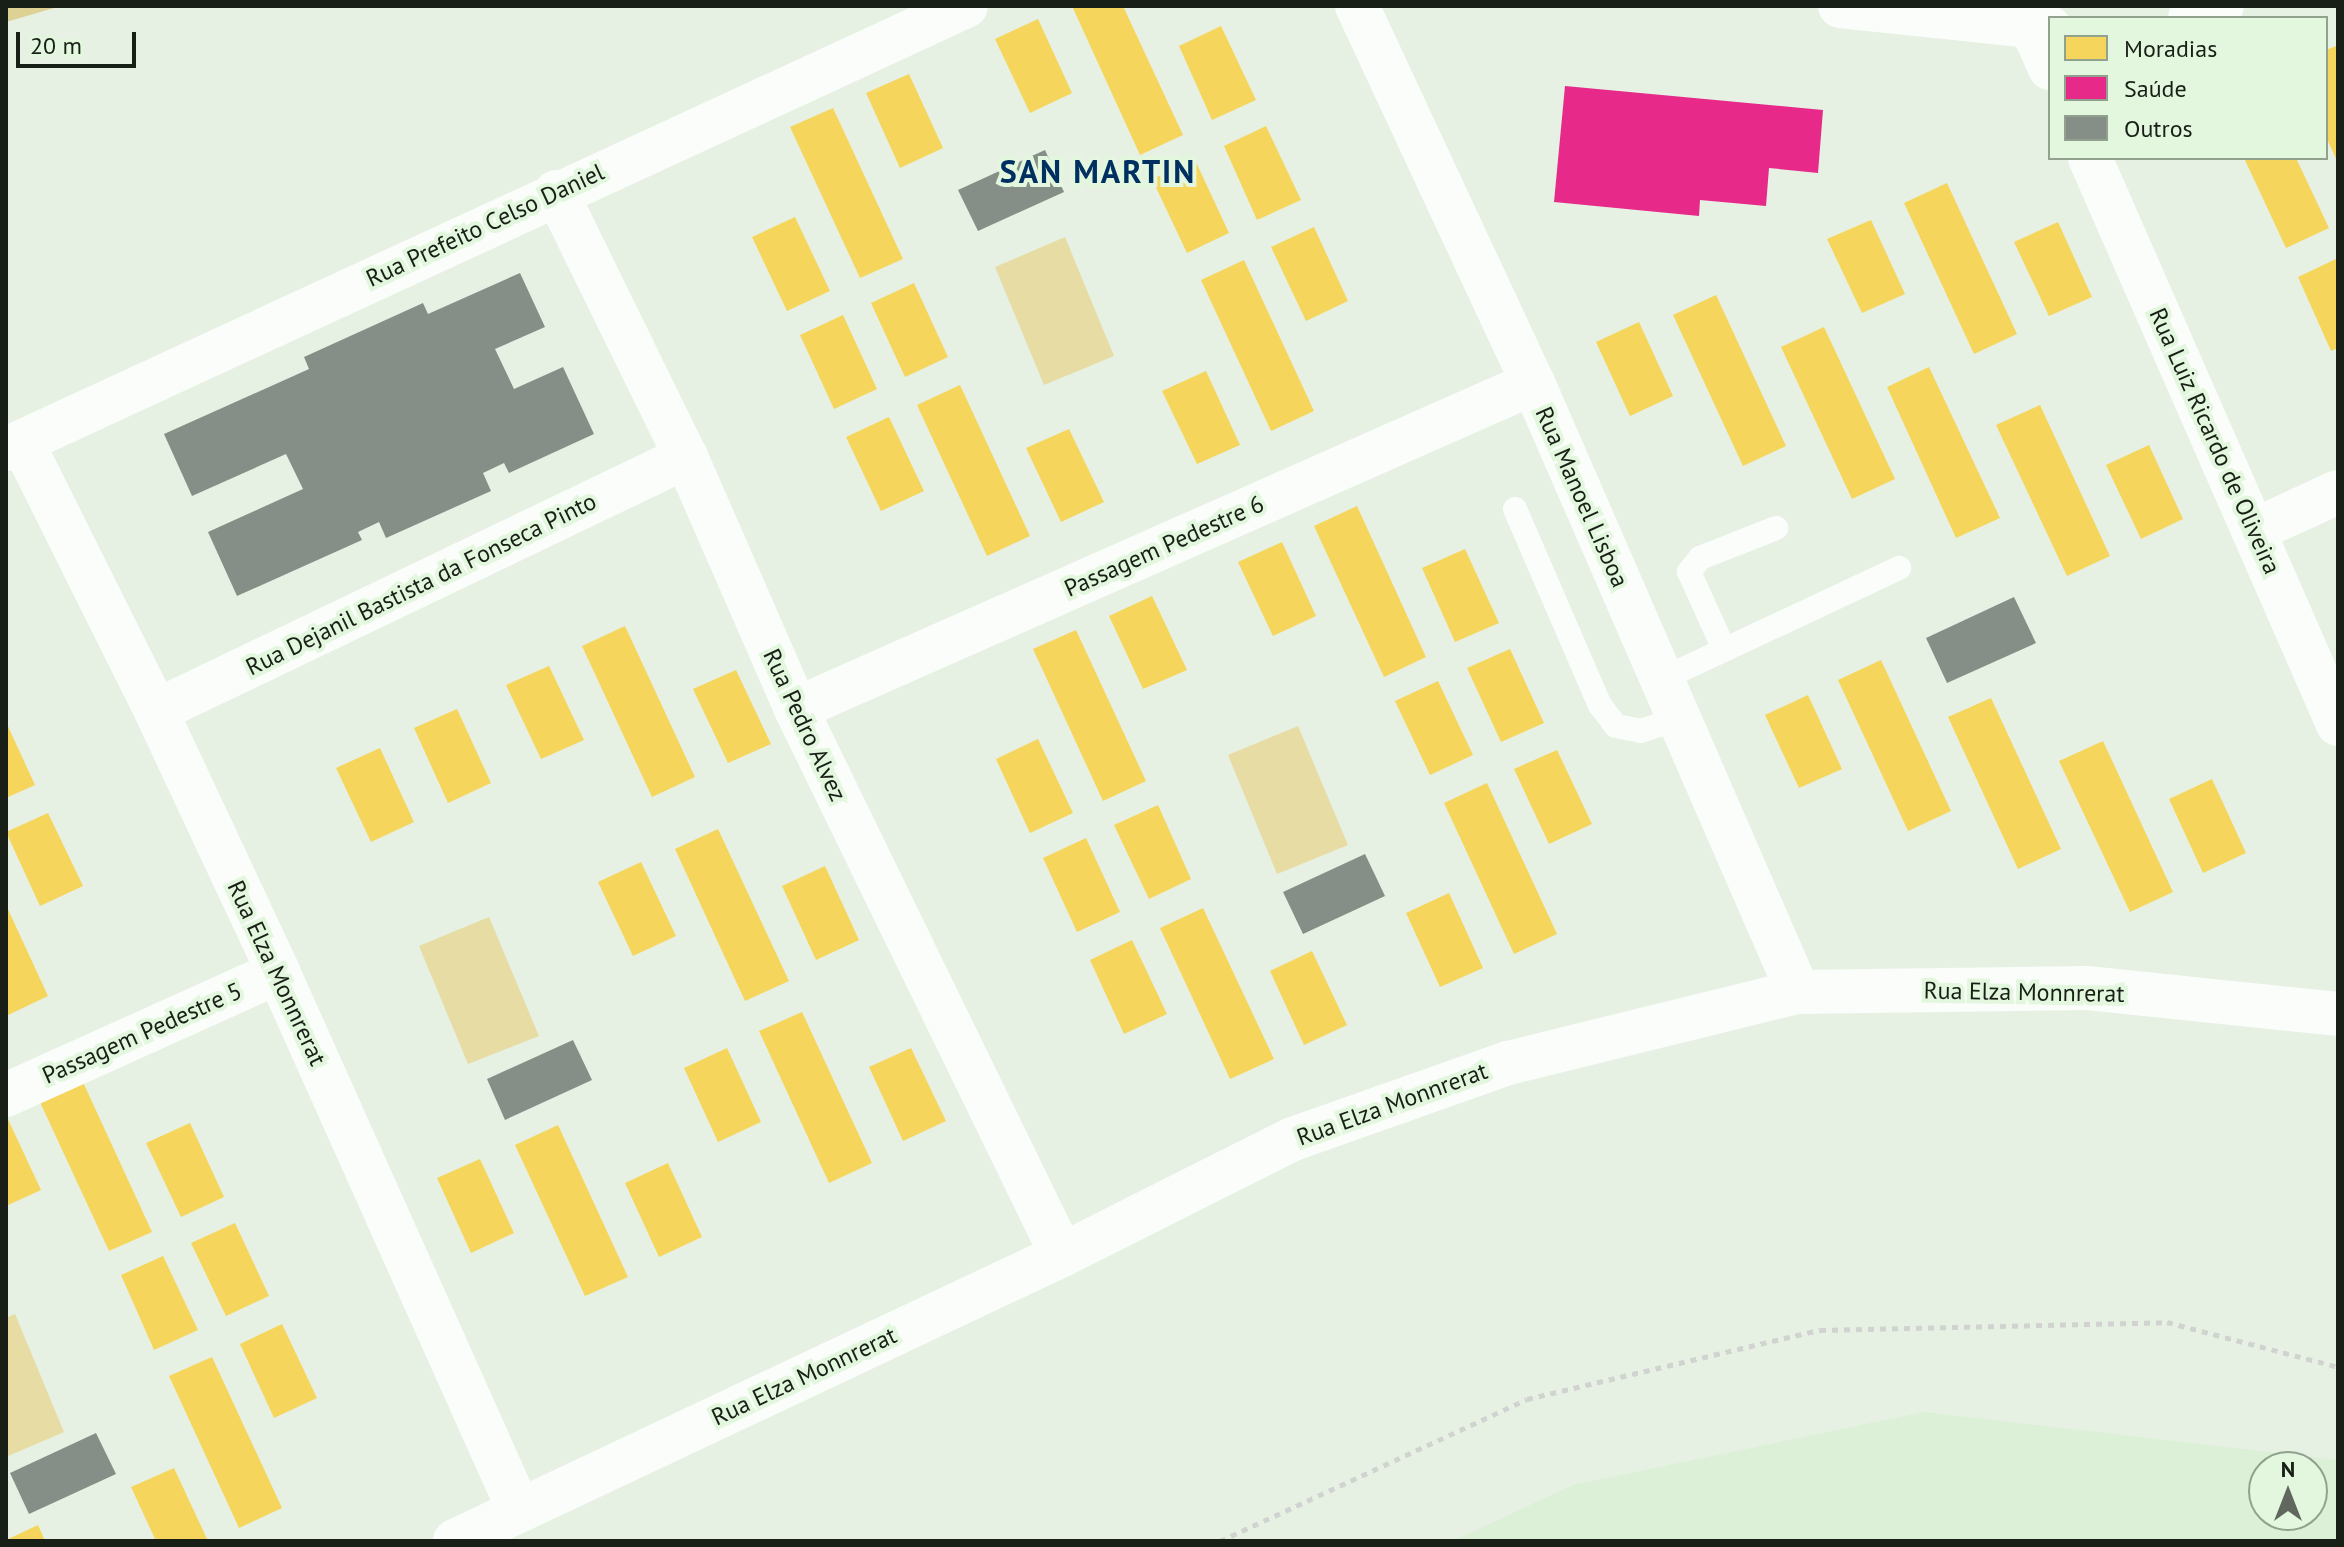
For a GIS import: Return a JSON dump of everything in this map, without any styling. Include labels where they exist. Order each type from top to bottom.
[{"type":"street","name":"Rua Prefeito Celso Daniel","points":[[14,446],[556,192],[966,6]]},
{"type":"street","name":"Rua Manoel Lisboa","points":[[1357,6],[1533,383],[1798,992]]},
{"type":"street","points":[[1840,6],[2041,28],[2048,59]]},
{"type":"street","points":[[2195,16],[2222,6]]},
{"type":"street","name":"Rua Luiz Ricardo de Oliveira","points":[[2091,160],[2338,724]]},
{"type":"street","name":"Rua Pedro Alvez","points":[[556,192],[686,457],[796,709],[1062,1255]]},
{"type":"street","name":"Passagem Pedestre 6","points":[[796,709],[1533,383]]},
{"type":"street","name":"Rua Elza Monnrerat","points":[[14,446],[156,711],[278,972],[519,1510]]},
{"type":"street","name":"Rua Dejanil Bastista da Fonseca Pinto","points":[[156,711],[686,457]]},
{"type":"street","points":[[2255,530],[2338,492]]},
{"type":"street","name":"Passagem Pedestre 5","points":[[6,1095],[278,972]]},
{"type":"street","name":"Rua Elza Monnrerat","points":[[455,1541],[1062,1255],[1293,1139],[1508,1063],[1798,992],[2087,988],[2338,1014]]},
{"type":"lane","points":[[1515,509],[1600,705],[1616,726],[1641,731],[1670,698],[1724,649],[1899,568]]},
{"type":"lane","points":[[1724,649],[1689,572],[1700,558],[1776,528]]},
{"type":"path","points":[[1220,1541],[1527,1399],[1820,1330],[2167,1322],[2338,1367]]},
{"type":"shaded area","points":[[6,6],[61,6],[6,22]]},
{"type":"shaded area","points":[[1065,237],[1114,356],[1044,385],[995,267]]},
{"type":"shaded area","points":[[1298,726],[1348,845],[1277,874],[1228,755]]},
{"type":"shaded area","points":[[489,917],[539,1036],[468,1064],[419,946]]},
{"type":"shaded area","points":[[15,1314],[64,1432],[6,1457],[6,1318]]},
{"type":"shaded area","points":[[1924,1412],[2260,1451],[2248,1451],[2248,1531],[2328,1531],[2328,1459],[2338,1460],[2338,1541],[1453,1541],[1573,1485]]},
{"type":"building: Moradias","points":[[1072,6],[1123,6],[1183,135],[1140,155]]},
{"type":"building: Moradias","points":[[1038,19],[1072,93],[1030,113],[995,39]]},
{"type":"building: Moradias","points":[[1221,26],[1256,100],[1212,120],[1179,46]]},
{"type":"building: Moradias","points":[[2336,46],[2338,51],[2338,163],[2328,141],[2328,49]]},
{"type":"building: Moradias","points":[[909,74],[943,148],[900,168],[866,93]]},
{"type":"building: Moradias","points":[[833,108],[903,259],[860,278],[790,127]]},
{"type":"building: Moradias","points":[[1266,126],[1301,200],[1257,220],[1224,146]]},
{"type":"building: Moradias","points":[[1195,160],[1229,233],[1187,253],[1152,179]]},
{"type":"building: Moradias","points":[[2245,160],[2297,160],[2329,228],[2286,248]]},
{"type":"building: Moradias","points":[[1947,183],[2017,334],[1974,354],[1904,203]]},
{"type":"building: Moradias","points":[[795,217],[830,291],[787,311],[752,237]]},
{"type":"building: Moradias","points":[[1871,220],[1905,294],[1862,313],[1827,239]]},
{"type":"building: Moradias","points":[[2058,222],[2092,297],[2049,316],[2014,242]]},
{"type":"building: Moradias","points":[[1314,227],[1348,301],[1306,321],[1271,247]]},
{"type":"building: Moradias","points":[[2338,258],[2338,348],[2331,351],[2298,277]]},
{"type":"building: Moradias","points":[[1244,260],[1314,411],[1271,431],[1201,280]]},
{"type":"building: Moradias","points":[[914,283],[948,357],[905,377],[871,303]]},
{"type":"building: Moradias","points":[[1716,295],[1786,446],[1743,466],[1673,315]]},
{"type":"building: Moradias","points":[[843,315],[877,389],[834,409],[800,335]]},
{"type":"building: Moradias","points":[[1639,322],[1673,396],[1630,416],[1596,342]]},
{"type":"building: Moradias","points":[[1824,327],[1895,479],[1852,499],[1781,347]]},
{"type":"building: Moradias","points":[[1929,367],[2000,518],[1956,538],[1887,387]]},
{"type":"building: Moradias","points":[[1206,371],[1240,445],[1197,464],[1162,391]]},
{"type":"building: Moradias","points":[[960,385],[1030,536],[987,556],[917,405]]},
{"type":"building: Moradias","points":[[2040,405],[2110,556],[2067,576],[1996,425]]},
{"type":"building: Moradias","points":[[889,417],[924,491],[881,511],[846,437]]},
{"type":"building: Moradias","points":[[1069,429],[1104,502],[1061,522],[1026,448]]},
{"type":"building: Moradias","points":[[2149,445],[2183,519],[2141,539],[2106,465]]},
{"type":"building: Moradias","points":[[1357,506],[1426,657],[1384,677],[1314,526]]},
{"type":"building: Moradias","points":[[1282,542],[1316,616],[1273,636],[1238,562]]},
{"type":"building: Moradias","points":[[1465,549],[1499,623],[1455,642],[1422,568]]},
{"type":"building: Moradias","points":[[1152,596],[1187,670],[1143,689],[1109,616]]},
{"type":"building: Moradias","points":[[625,626],[695,777],[652,797],[582,646]]},
{"type":"building: Moradias","points":[[1076,630],[1146,781],[1103,801],[1033,649]]},
{"type":"building: Moradias","points":[[1510,649],[1544,723],[1501,742],[1467,668]]},
{"type":"building: Moradias","points":[[1881,660],[1951,811],[1908,831],[1838,680]]},
{"type":"building: Moradias","points":[[549,666],[584,740],[541,759],[506,685]]},
{"type":"building: Moradias","points":[[736,670],[771,744],[728,763],[693,689]]},
{"type":"building: Moradias","points":[[1438,681],[1473,755],[1430,775],[1395,701]]},
{"type":"building: Moradias","points":[[1808,695],[1842,769],[1799,788],[1765,715]]},
{"type":"building: Moradias","points":[[1991,698],[2061,849],[2018,869],[1948,717]]},
{"type":"building: Moradias","points":[[457,709],[491,783],[448,803],[414,728]]},
{"type":"building: Moradias","points":[[6,722],[35,785],[6,798]]},
{"type":"building: Moradias","points":[[1038,739],[1073,813],[1030,833],[996,759]]},
{"type":"building: Moradias","points":[[2103,741],[2173,892],[2130,912],[2059,761]]},
{"type":"building: Moradias","points":[[380,748],[414,822],[371,842],[336,768]]},
{"type":"building: Moradias","points":[[1557,750],[1592,824],[1549,844],[1514,769]]},
{"type":"building: Moradias","points":[[2212,779],[2246,853],[2203,873],[2169,799]]},
{"type":"building: Moradias","points":[[1487,783],[1557,934],[1514,954],[1444,803]]},
{"type":"building: Moradias","points":[[1158,805],[1191,879],[1149,899],[1114,825]]},
{"type":"building: Moradias","points":[[48,813],[83,886],[40,906],[6,832]]},
{"type":"building: Moradias","points":[[718,829],[789,981],[745,1001],[675,849]]},
{"type":"building: Moradias","points":[[1086,838],[1120,912],[1077,932],[1043,858]]},
{"type":"building: Moradias","points":[[641,862],[676,936],[633,956],[598,882]]},
{"type":"building: Moradias","points":[[825,866],[859,940],[816,960],[782,886]]},
{"type":"building: Moradias","points":[[1449,893],[1483,968],[1440,987],[1406,913]]},
{"type":"building: Moradias","points":[[6,905],[48,996],[6,1016]]},
{"type":"building: Moradias","points":[[1203,908],[1274,1059],[1230,1079],[1160,928]]},
{"type":"building: Moradias","points":[[1132,940],[1167,1014],[1124,1034],[1090,960]]},
{"type":"building: Moradias","points":[[1312,951],[1347,1025],[1304,1045],[1270,971]]},
{"type":"building: Moradias","points":[[802,1012],[872,1163],[829,1183],[759,1031]]},
{"type":"building: Moradias","points":[[727,1048],[761,1122],[718,1142],[684,1068]]},
{"type":"building: Moradias","points":[[911,1048],[946,1121],[903,1141],[869,1067]]},
{"type":"building: Moradias","points":[[82,1080],[152,1232],[109,1251],[39,1100]]},
{"type":"building: Moradias","points":[[6,1115],[41,1190],[6,1206]]},
{"type":"building: Moradias","points":[[190,1123],[224,1197],[181,1217],[146,1143]]},
{"type":"building: Moradias","points":[[558,1125],[628,1277],[585,1296],[515,1145]]},
{"type":"building: Moradias","points":[[480,1159],[514,1233],[471,1253],[437,1178]]},
{"type":"building: Moradias","points":[[668,1163],[702,1237],[659,1257],[625,1183]]},
{"type":"building: Moradias","points":[[235,1223],[269,1296],[226,1316],[191,1243]]},
{"type":"building: Moradias","points":[[163,1256],[198,1330],[154,1350],[121,1275]]},
{"type":"building: Moradias","points":[[282,1324],[317,1398],[274,1418],[240,1344]]},
{"type":"building: Moradias","points":[[212,1357],[282,1508],[239,1528],[169,1376]]},
{"type":"building: Moradias","points":[[174,1468],[208,1541],[156,1541],[131,1487]]},
{"type":"building: Moradias","points":[[38,1525],[45,1541],[6,1541],[6,1540]]},
{"type":"building: Saúde","points":[[1565,86],[1823,110],[1818,173],[1769,168],[1766,206],[1700,200],[1699,216],[1554,202]]},
{"type":"building: Outros","points":[[1045,150],[1064,192],[978,231],[958,190]]},
{"type":"building: Outros","points":[[520,273],[545,327],[495,349],[514,389],[563,367],[594,434],[509,473],[504,463],[483,473],[491,491],[386,538],[379,522],[358,532],[362,540],[237,596],[208,532],[303,489],[286,454],[192,496],[164,434],[309,369],[304,357],[423,303],[428,314]]},
{"type":"building: Outros","points":[[2014,597],[2036,643],[1947,683],[1926,638]]},
{"type":"building: Outros","points":[[1365,854],[1385,896],[1303,934],[1283,892]]},
{"type":"building: Outros","points":[[573,1040],[592,1080],[505,1120],[487,1079]]},
{"type":"building: Outros","points":[[96,1433],[116,1474],[29,1514],[10,1473]]},
{"type":"district","name":"SAN MARTIN","points":[[1098,171]]}]
